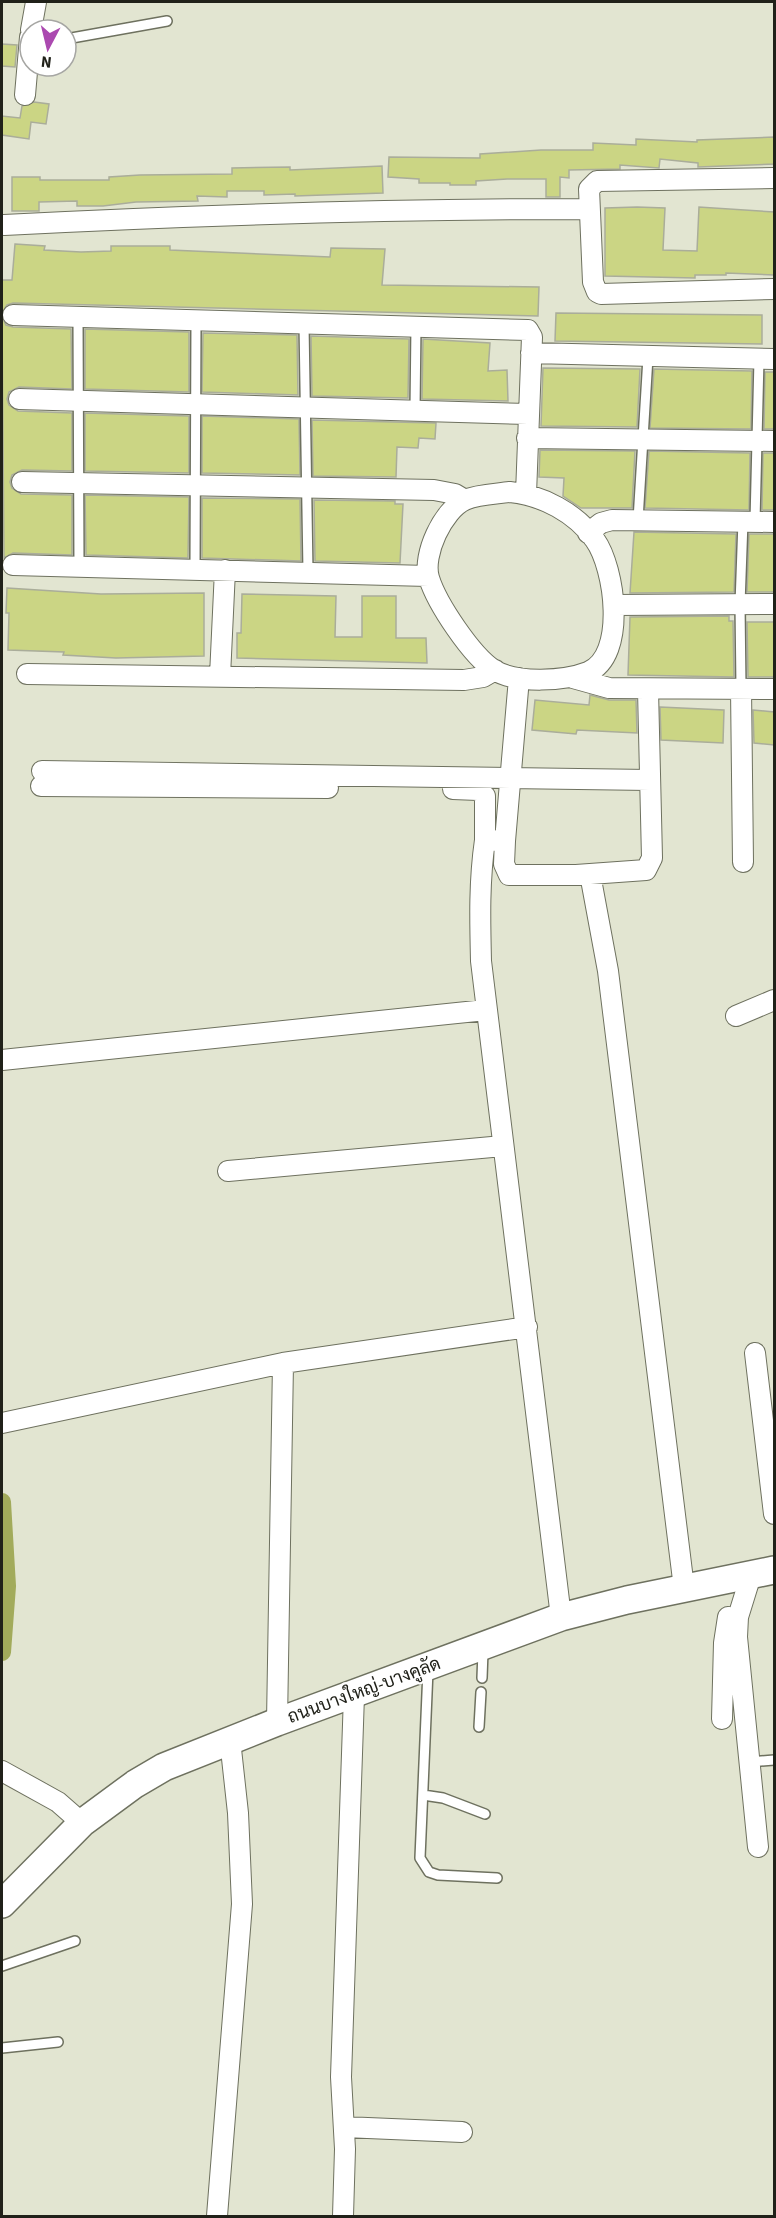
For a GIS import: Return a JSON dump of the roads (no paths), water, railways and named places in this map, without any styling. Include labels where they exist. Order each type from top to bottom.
[{"type":"street","points":[[33,18],[36,2]]},
{"type":"street","points":[[25,95],[26,78]]},
{"type":"street","points":[[774,178],[597,181],[593,182],[589,189],[588,209],[593,282],[597,292],[601,294],[774,289]]},
{"type":"street","points":[[4,225],[376,210],[588,209]]},
{"type":"street","points":[[12,315],[528,330],[532,337],[526,494]]},
{"type":"street","points":[[531,353],[767,359]]},
{"type":"street","points":[[19,399],[528,414]]},
{"type":"street","points":[[527,438],[765,440]]},
{"type":"street","points":[[22,482],[434,490],[455,494],[465,500]]},
{"type":"street","points":[[573,678],[594,669],[606,656],[615,605],[613,589],[596,541],[574,518],[544,500],[526,494],[510,492],[465,500],[444,518],[432,548],[428,576],[456,631],[495,670],[519,678],[573,678],[609,688],[648,690],[774,688]]},
{"type":"street","points":[[588,533],[602,523],[612,520],[758,522]]},
{"type":"street","points":[[13,565],[428,576]]},
{"type":"street","points":[[220,676],[225,570]]},
{"type":"street","points":[[615,605],[774,604]]},
{"type":"street","points":[[27,674],[464,680],[483,676],[495,670]]},
{"type":"street","points":[[519,678],[510,777],[495,841],[480,880],[481,962],[561,1617]]},
{"type":"street","points":[[741,688],[743,862]]},
{"type":"street","points":[[648,690],[652,858],[649,866],[640,872],[509,875],[495,841],[485,796],[471,789],[41,778],[510,777],[649,780]]},
{"type":"street","points":[[590,874],[608,971],[684,1588]]},
{"type":"street","points":[[736,1017],[774,1000]]},
{"type":"street","points":[[2,1060],[486,1010]]},
{"type":"street","points":[[228,1171],[503,1146]]},
{"type":"street","points":[[2,1423],[283,1363],[527,1327]]},
{"type":"street","points":[[755,1353],[774,1514]]},
{"type":"street","points":[[277,1722],[283,1363]]},
{"type":"street","points":[[722,1719],[725,1625],[731,1612],[742,1602],[763,1572]]},
{"type":"street","name":"ถนนบางใหญ่-บางคูลัด","points":[[2,1904],[82,1823],[135,1784],[164,1767],[277,1722],[561,1617],[763,1572]]},
{"type":"street","points":[[742,1602],[737,1637],[758,1847]]},
{"type":"street","points":[[343,2217],[344,2127],[341,2077],[354,1695]]},
{"type":"street","points":[[217,2217],[242,1904],[238,1813],[230,1740]]},
{"type":"street","points":[[2,1771],[58,1802],[82,1823]]},
{"type":"street","points":[[344,2127],[462,2132]]},
{"type":"lane","points":[[78,37],[167,21]]},
{"type":"lane","points":[[78,317],[79,566]]},
{"type":"lane","points":[[195,569],[196,321]]},
{"type":"lane","points":[[304,324],[308,572]]},
{"type":"lane","points":[[415,410],[416,326]]},
{"type":"lane","points":[[638,520],[648,357]]},
{"type":"lane","points":[[741,688],[740,604],[758,522],[765,440],[767,359]]},
{"type":"lane","points":[[482,1678],[484,1646]]},
{"type":"lane","points":[[428,1667],[420,1858],[423,1866],[438,1875],[497,1878]]},
{"type":"lane","points":[[478,1727],[481,1692]]},
{"type":"lane","points":[[749,1762],[774,1760]]},
{"type":"lane","points":[[423,1795],[443,1798],[485,1814]]},
{"type":"lane","points":[[2,1966],[75,1941]]},
{"type":"lane","points":[[2,2048],[58,2042]]},
{"type":"waterway","points":[[2,1502],[7,1586],[2,1652]]}]
